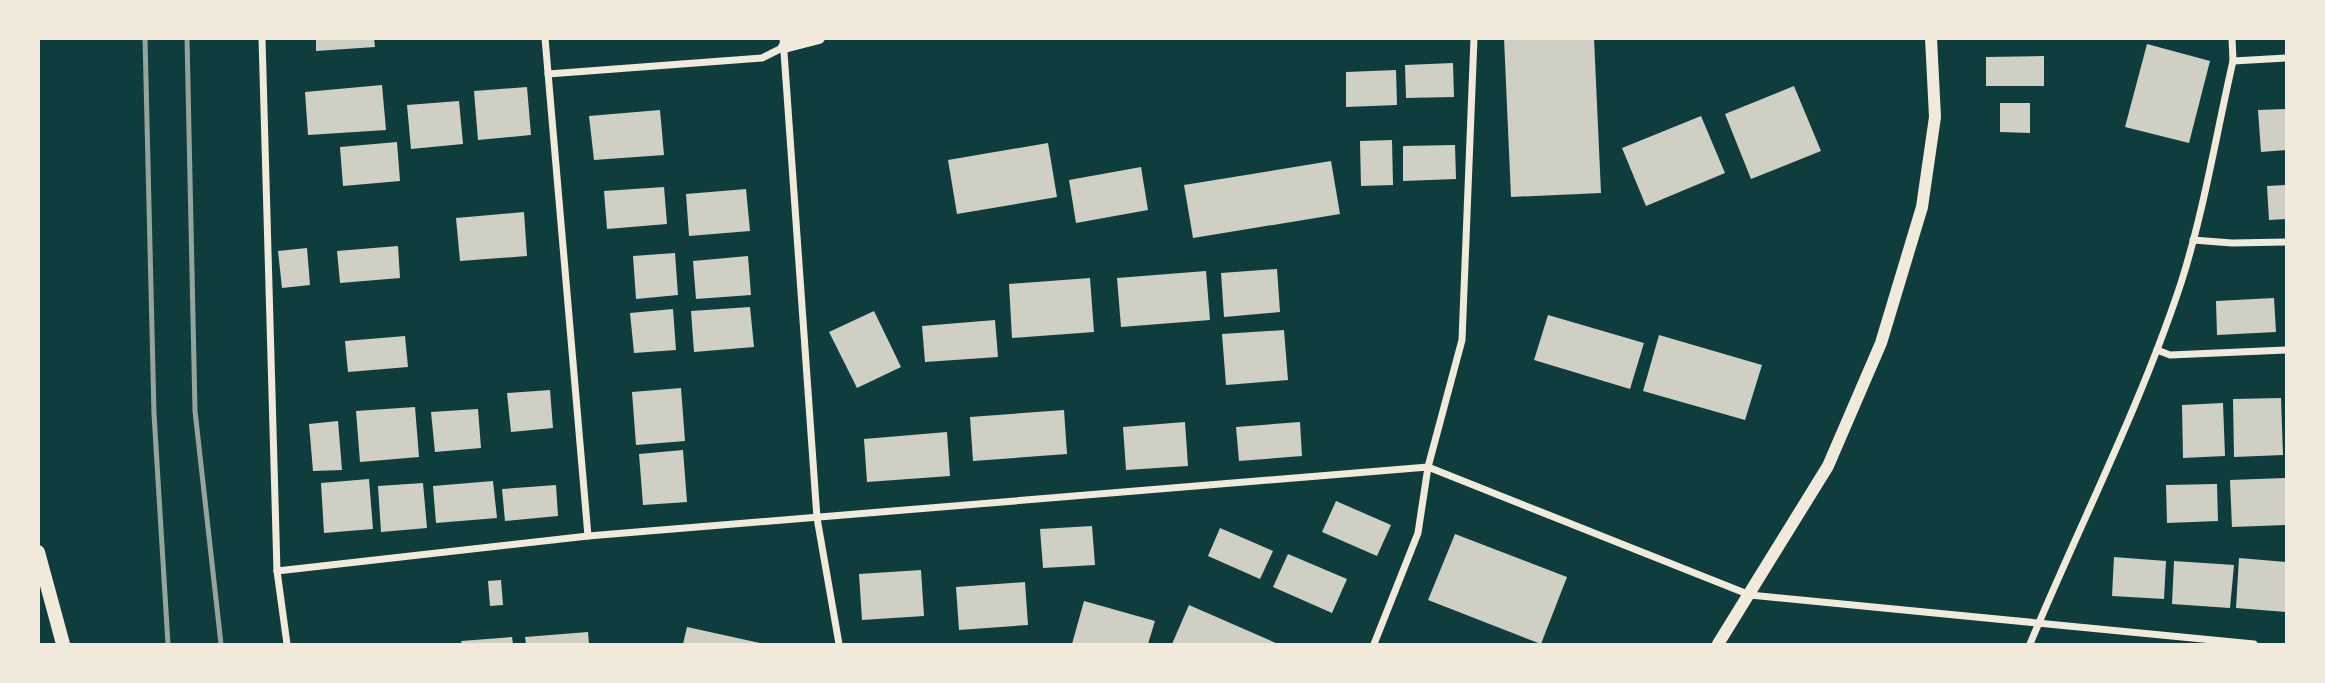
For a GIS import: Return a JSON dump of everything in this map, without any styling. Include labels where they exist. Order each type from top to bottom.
[{"type":"main road","points":[[38,552],[63,645]]},
{"type":"street","points":[[262,38],[277,571],[287,645]]},
{"type":"street","points":[[545,38],[588,536]]},
{"type":"street","points":[[548,74],[762,58],[784,43],[819,38]]},
{"type":"street","points":[[1374,645],[1418,533],[1428,467],[1462,340],[1474,38]]},
{"type":"street","points":[[1718,645],[1828,466],[1881,343],[1922,207],[1935,117],[1931,38]]},
{"type":"street","points":[[2030,645],[2157,350],[2193,240],[2233,61],[2232,38]]},
{"type":"street","points":[[784,43],[817,518],[839,645]]},
{"type":"street","points":[[2233,61],[2287,58]]},
{"type":"street","points":[[2193,240],[2224,243],[2287,242]]},
{"type":"street","points":[[2157,350],[2170,355],[2287,350]]},
{"type":"street","points":[[277,571],[588,536],[1428,467],[1750,595],[2254,645]]},
{"type":"building","points":[[316,38],[374,38],[375,47],[316,51]]},
{"type":"building","points":[[1504,38],[1594,38],[1601,193],[1511,197]]},
{"type":"building","points":[[2147,44],[2210,61],[2189,143],[2125,127]]},
{"type":"building","points":[[2044,56],[2044,86],[1986,86],[1986,57]]},
{"type":"building","points":[[1453,63],[1454,97],[1406,98],[1405,65]]},
{"type":"building","points":[[1396,70],[1397,105],[1346,107],[1346,72]]},
{"type":"building","points":[[382,85],[386,130],[308,135],[305,92]]},
{"type":"building","points":[[1794,86],[1821,151],[1751,179],[1725,114]]},
{"type":"building","points":[[527,87],[531,135],[478,140],[474,91]]},
{"type":"building","points":[[459,101],[463,144],[411,149],[407,105]]},
{"type":"building","points":[[2000,103],[2030,103],[2030,133],[2000,132]]},
{"type":"building","points":[[2286,109],[2286,150],[2261,152],[2258,110]]},
{"type":"building","points":[[660,110],[664,155],[594,160],[589,116]]},
{"type":"building","points":[[1701,116],[1725,173],[1646,206],[1622,148]]},
{"type":"building","points":[[1392,140],[1393,185],[1361,186],[1360,141]]},
{"type":"building","points":[[397,142],[400,181],[343,186],[340,147]]},
{"type":"building","points":[[1048,143],[1057,197],[957,214],[948,160]]},
{"type":"building","points":[[1455,145],[1456,179],[1403,181],[1403,146]]},
{"type":"building","points":[[1331,161],[1340,214],[1193,238],[1184,185]]},
{"type":"building","points":[[1141,167],[1148,210],[1076,223],[1069,180]]},
{"type":"building","points":[[2286,185],[2286,219],[2269,220],[2267,186]]},
{"type":"building","points":[[664,187],[667,224],[607,229],[604,191]]},
{"type":"building","points":[[746,189],[750,231],[689,236],[686,194]]},
{"type":"building","points":[[524,212],[527,256],[460,261],[456,218]]},
{"type":"building","points":[[398,246],[400,278],[340,283],[337,251]]},
{"type":"building","points":[[307,248],[310,285],[282,288],[278,251]]},
{"type":"building","points":[[675,253],[678,295],[636,299],[633,256]]},
{"type":"building","points":[[748,256],[751,295],[696,299],[693,261]]},
{"type":"building","points":[[1277,269],[1280,312],[1224,317],[1221,273]]},
{"type":"building","points":[[1206,271],[1210,320],[1121,327],[1117,278]]},
{"type":"building","points":[[1090,278],[1094,332],[1012,338],[1009,284]]},
{"type":"building","points":[[2274,298],[2276,332],[2217,335],[2216,301]]},
{"type":"building","points":[[750,307],[754,347],[694,352],[691,311]]},
{"type":"building","points":[[673,309],[676,350],[634,353],[630,313]]},
{"type":"building","points":[[874,311],[901,367],[857,388],[829,332]]},
{"type":"building","points":[[1548,315],[1644,343],[1630,389],[1534,360]]},
{"type":"building","points":[[995,320],[998,357],[925,362],[922,326]]},
{"type":"building","points":[[1284,330],[1288,380],[1226,385],[1222,334]]},
{"type":"building","points":[[1659,335],[1762,365],[1745,420],[1643,391]]},
{"type":"building","points":[[405,336],[408,367],[348,372],[345,341]]},
{"type":"building","points":[[681,388],[685,441],[636,445],[632,392]]},
{"type":"building","points":[[550,390],[553,428],[511,432],[507,393]]},
{"type":"building","points":[[2281,398],[2283,455],[2234,457],[2233,399]]},
{"type":"building","points":[[2223,403],[2225,456],[2183,458],[2182,405]]},
{"type":"building","points":[[415,407],[419,457],[360,462],[356,411]]},
{"type":"building","points":[[478,409],[481,448],[435,452],[431,412]]},
{"type":"building","points":[[1064,410],[1067,454],[973,461],[970,417]]},
{"type":"building","points":[[338,421],[342,470],[313,471],[309,424]]},
{"type":"building","points":[[1185,422],[1188,466],[1126,470],[1123,427]]},
{"type":"building","points":[[1300,422],[1302,456],[1239,461],[1236,427]]},
{"type":"building","points":[[947,432],[950,476],[867,482],[864,439]]},
{"type":"building","points":[[683,450],[687,502],[643,505],[639,454]]},
{"type":"building","points":[[2285,478],[2286,525],[2232,527],[2230,480]]},
{"type":"building","points":[[369,479],[373,529],[324,533],[321,483]]},
{"type":"building","points":[[493,481],[497,518],[436,523],[433,486]]},
{"type":"building","points":[[423,483],[427,528],[381,532],[378,486]]},
{"type":"building","points":[[2217,484],[2218,521],[2167,523],[2166,485]]},
{"type":"building","points":[[556,485],[558,516],[505,521],[502,489]]},
{"type":"building","points":[[1336,501],[1391,525],[1377,556],[1322,532]]},
{"type":"building","points":[[1092,526],[1095,565],[1043,568],[1040,529]]},
{"type":"building","points":[[1220,528],[1273,551],[1260,579],[1208,556]]},
{"type":"building","points":[[1455,534],[1567,577],[1541,644],[1428,600]]},
{"type":"building","points":[[1288,554],[1347,579],[1332,613],[1273,587]]},
{"type":"building","points":[[2114,557],[2166,561],[2164,599],[2112,596]]},
{"type":"building","points":[[2239,558],[2286,562],[2286,612],[2236,608]]},
{"type":"building","points":[[2174,561],[2234,565],[2230,608],[2172,604]]},
{"type":"building","points":[[921,570],[924,616],[862,620],[859,574]]},
{"type":"building","points":[[501,580],[503,605],[490,606],[488,581]]},
{"type":"building","points":[[1025,582],[1028,625],[959,630],[956,587]]},
{"type":"building","points":[[1084,601],[1155,621],[1148,644],[1072,644]]},
{"type":"building","points":[[1189,605],[1278,644],[1172,644]]},
{"type":"building","points":[[687,627],[760,643],[760,644],[683,644]]},
{"type":"building","points":[[588,632],[589,644],[526,644],[525,637]]},
{"type":"building","points":[[512,637],[513,644],[462,644],[461,641]]},
{"type":"railway","points":[[145,38],[154,414],[168,644]]},
{"type":"railway","points":[[187,38],[195,411],[221,644]]}]
